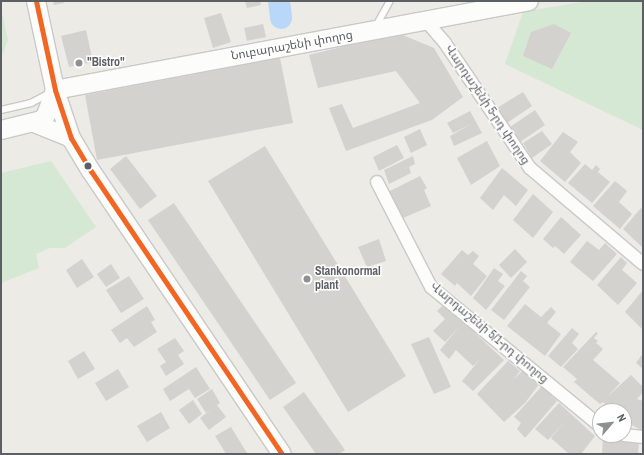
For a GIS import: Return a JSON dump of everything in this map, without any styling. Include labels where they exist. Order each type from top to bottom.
[{"type":"main road","points":[[36,1],[55,90],[71,138],[91,171],[282,454]]},
{"type":"main road","name":"Նուբարաշենի փողոց","points":[[55,90],[426,21],[506,3],[529,1]]},
{"type":"main road","points":[[1,130],[42,120],[46,115],[55,90]]},
{"type":"main road","points":[[34,123],[71,138]]},
{"type":"street","name":"Վարդաշենի 5-րդ փողոց","points":[[426,21],[445,43],[530,168],[643,264]]},
{"type":"street","name":"Վարդաշենի 5/1-րդ փողոց","points":[[377,182],[431,287],[592,419]]},
{"type":"street","points":[[632,436],[643,437]]},
{"type":"lane","points":[[373,31],[390,1]]},
{"type":"lane","points":[[1,110],[30,103],[55,90]]},
{"type":"green space","points":[[587,1],[643,1],[643,130],[505,64],[523,12]]},
{"type":"green space","points":[[1,9],[8,40],[1,58]]},
{"type":"green space","points":[[51,161],[96,227],[65,248],[50,248],[36,254],[39,268],[1,283],[1,173]]},
{"type":"building","points":[[53,1],[63,1],[64,3],[54,5]]},
{"type":"building","points":[[245,1],[260,1],[261,5],[247,8]]},
{"type":"building","points":[[221,13],[231,42],[213,48],[204,18]]},
{"type":"building","points":[[263,24],[266,37],[247,41],[244,28]]},
{"type":"building","points":[[554,24],[571,33],[552,69],[523,56],[531,32]]},
{"type":"building","points":[[86,30],[93,62],[69,67],[61,36]]},
{"type":"building","points":[[398,33],[434,48],[463,97],[432,120],[346,151],[329,108],[342,104],[353,128],[420,103],[396,71],[318,88],[309,55]]},
{"type":"building","points":[[280,58],[293,123],[97,160],[85,95]]},
{"type":"building","points":[[523,92],[532,106],[507,123],[497,108]]},
{"type":"building","points":[[535,110],[545,125],[520,142],[510,127]]},
{"type":"building","points":[[470,111],[482,133],[454,146],[450,136],[471,124],[453,133],[447,123]]},
{"type":"building","points":[[420,129],[427,145],[411,153],[404,137]]},
{"type":"building","points":[[542,131],[552,144],[532,158],[523,143]]},
{"type":"building","points":[[563,132],[578,142],[570,152],[581,163],[565,182],[540,161]]},
{"type":"building","points":[[487,141],[500,166],[471,185],[457,158]]},
{"type":"building","points":[[397,145],[404,158],[379,171],[373,157]]},
{"type":"building","name":"Stankonormal plant","points":[[265,146],[406,376],[348,412],[208,181]]},
{"type":"building","points":[[126,156],[157,196],[140,209],[110,169]]},
{"type":"building","points":[[413,156],[415,164],[409,167],[411,173],[389,184],[384,170]]},
{"type":"building","points":[[585,164],[592,170],[596,165],[600,169],[598,172],[610,182],[592,203],[568,183]]},
{"type":"building","points":[[502,168],[528,190],[516,206],[504,195],[493,210],[480,198]]},
{"type":"building","points":[[420,176],[427,188],[424,190],[431,206],[403,218],[388,192]]},
{"type":"building","points":[[615,181],[627,191],[619,202],[632,214],[620,229],[593,206]]},
{"type":"building","points":[[533,194],[553,212],[533,238],[513,220]]},
{"type":"building","points":[[174,203],[296,383],[270,400],[148,220]]},
{"type":"building","points":[[641,208],[643,209],[643,248],[623,229]]},
{"type":"building","points":[[561,217],[581,235],[564,254],[555,246],[553,248],[543,239]]},
{"type":"building","points":[[379,239],[386,261],[367,267],[358,247]]},
{"type":"building","points":[[587,241],[599,250],[605,243],[617,254],[593,281],[570,262]]},
{"type":"building","points":[[515,249],[527,262],[511,278],[499,265]]},
{"type":"building","points":[[462,250],[468,255],[473,251],[479,256],[473,264],[487,276],[471,296],[457,283],[455,286],[441,274]]},
{"type":"building","points":[[621,257],[627,263],[622,270],[637,283],[618,305],[597,285]]},
{"type":"building","points":[[82,259],[94,277],[77,288],[66,270]]},
{"type":"building","points":[[111,264],[120,278],[106,287],[97,274]]},
{"type":"building","points":[[494,268],[503,274],[498,281],[505,286],[486,310],[473,298]]},
{"type":"building","points":[[521,271],[527,276],[523,281],[530,287],[504,320],[491,310]]},
{"type":"building","points":[[129,276],[144,299],[121,313],[106,290]]},
{"type":"building","points":[[643,290],[643,330],[625,312]]},
{"type":"building","points":[[444,304],[504,360],[473,391],[462,381],[480,359],[473,366],[456,350],[449,359],[440,350],[459,327],[445,342],[433,331],[445,319],[437,311]]},
{"type":"building","points":[[525,304],[541,317],[551,307],[556,312],[547,323],[561,334],[545,356],[507,326]]},
{"type":"building","points":[[147,306],[155,320],[151,322],[157,332],[134,347],[127,338],[120,343],[111,330]]},
{"type":"building","points":[[572,328],[579,334],[572,343],[578,349],[561,367],[548,356]]},
{"type":"building","points":[[596,332],[598,333],[594,338],[598,341],[596,343],[603,349],[593,360],[620,383],[607,397],[631,375],[643,387],[643,392],[637,399],[643,401],[643,426],[641,430],[632,425],[632,403],[599,403],[574,382],[577,379],[563,367]]},
{"type":"building","points":[[429,337],[451,387],[434,394],[411,344]]},
{"type":"building","points":[[175,338],[184,351],[178,355],[184,364],[166,376],[160,366],[166,362],[157,349]]},
{"type":"building","points":[[84,351],[95,369],[78,379],[68,361]]},
{"type":"building","points":[[643,353],[643,369],[636,363]]},
{"type":"building","points":[[508,361],[520,371],[513,380],[525,368],[540,383],[525,403],[504,422],[477,394]]},
{"type":"building","points":[[196,367],[210,389],[195,398],[189,389],[170,401],[163,389]]},
{"type":"building","points":[[118,369],[129,387],[106,401],[95,383]]},
{"type":"building","points":[[542,386],[557,401],[525,438],[517,429],[521,423],[514,417]]},
{"type":"building","points":[[212,389],[220,403],[217,405],[226,417],[209,430],[200,418],[212,409],[206,413],[197,399]]},
{"type":"building","points":[[304,392],[345,450],[339,454],[316,454],[283,407]]},
{"type":"building","points":[[193,400],[202,414],[189,424],[179,410]]},
{"type":"building","points":[[559,403],[592,433],[592,440],[581,454],[569,454],[551,438],[564,423],[548,440],[535,429]]},
{"type":"building","points":[[161,412],[170,428],[147,442],[137,426]]},
{"type":"building","points":[[231,427],[247,453],[226,454],[215,436]]},
{"type":"building","points":[[632,440],[639,440],[638,454],[602,454],[603,443],[632,443]]},
{"type":"waterway","points":[[279,1],[281,18]]},
{"type":"transit line","points":[[36,1],[55,90],[71,138],[91,171],[282,454]]},
{"type":"place","name":"\"Bistro\"","points":[[79,63]]},
{"type":"place","name":"Stankonormal plant","points":[[307,279]]}]
